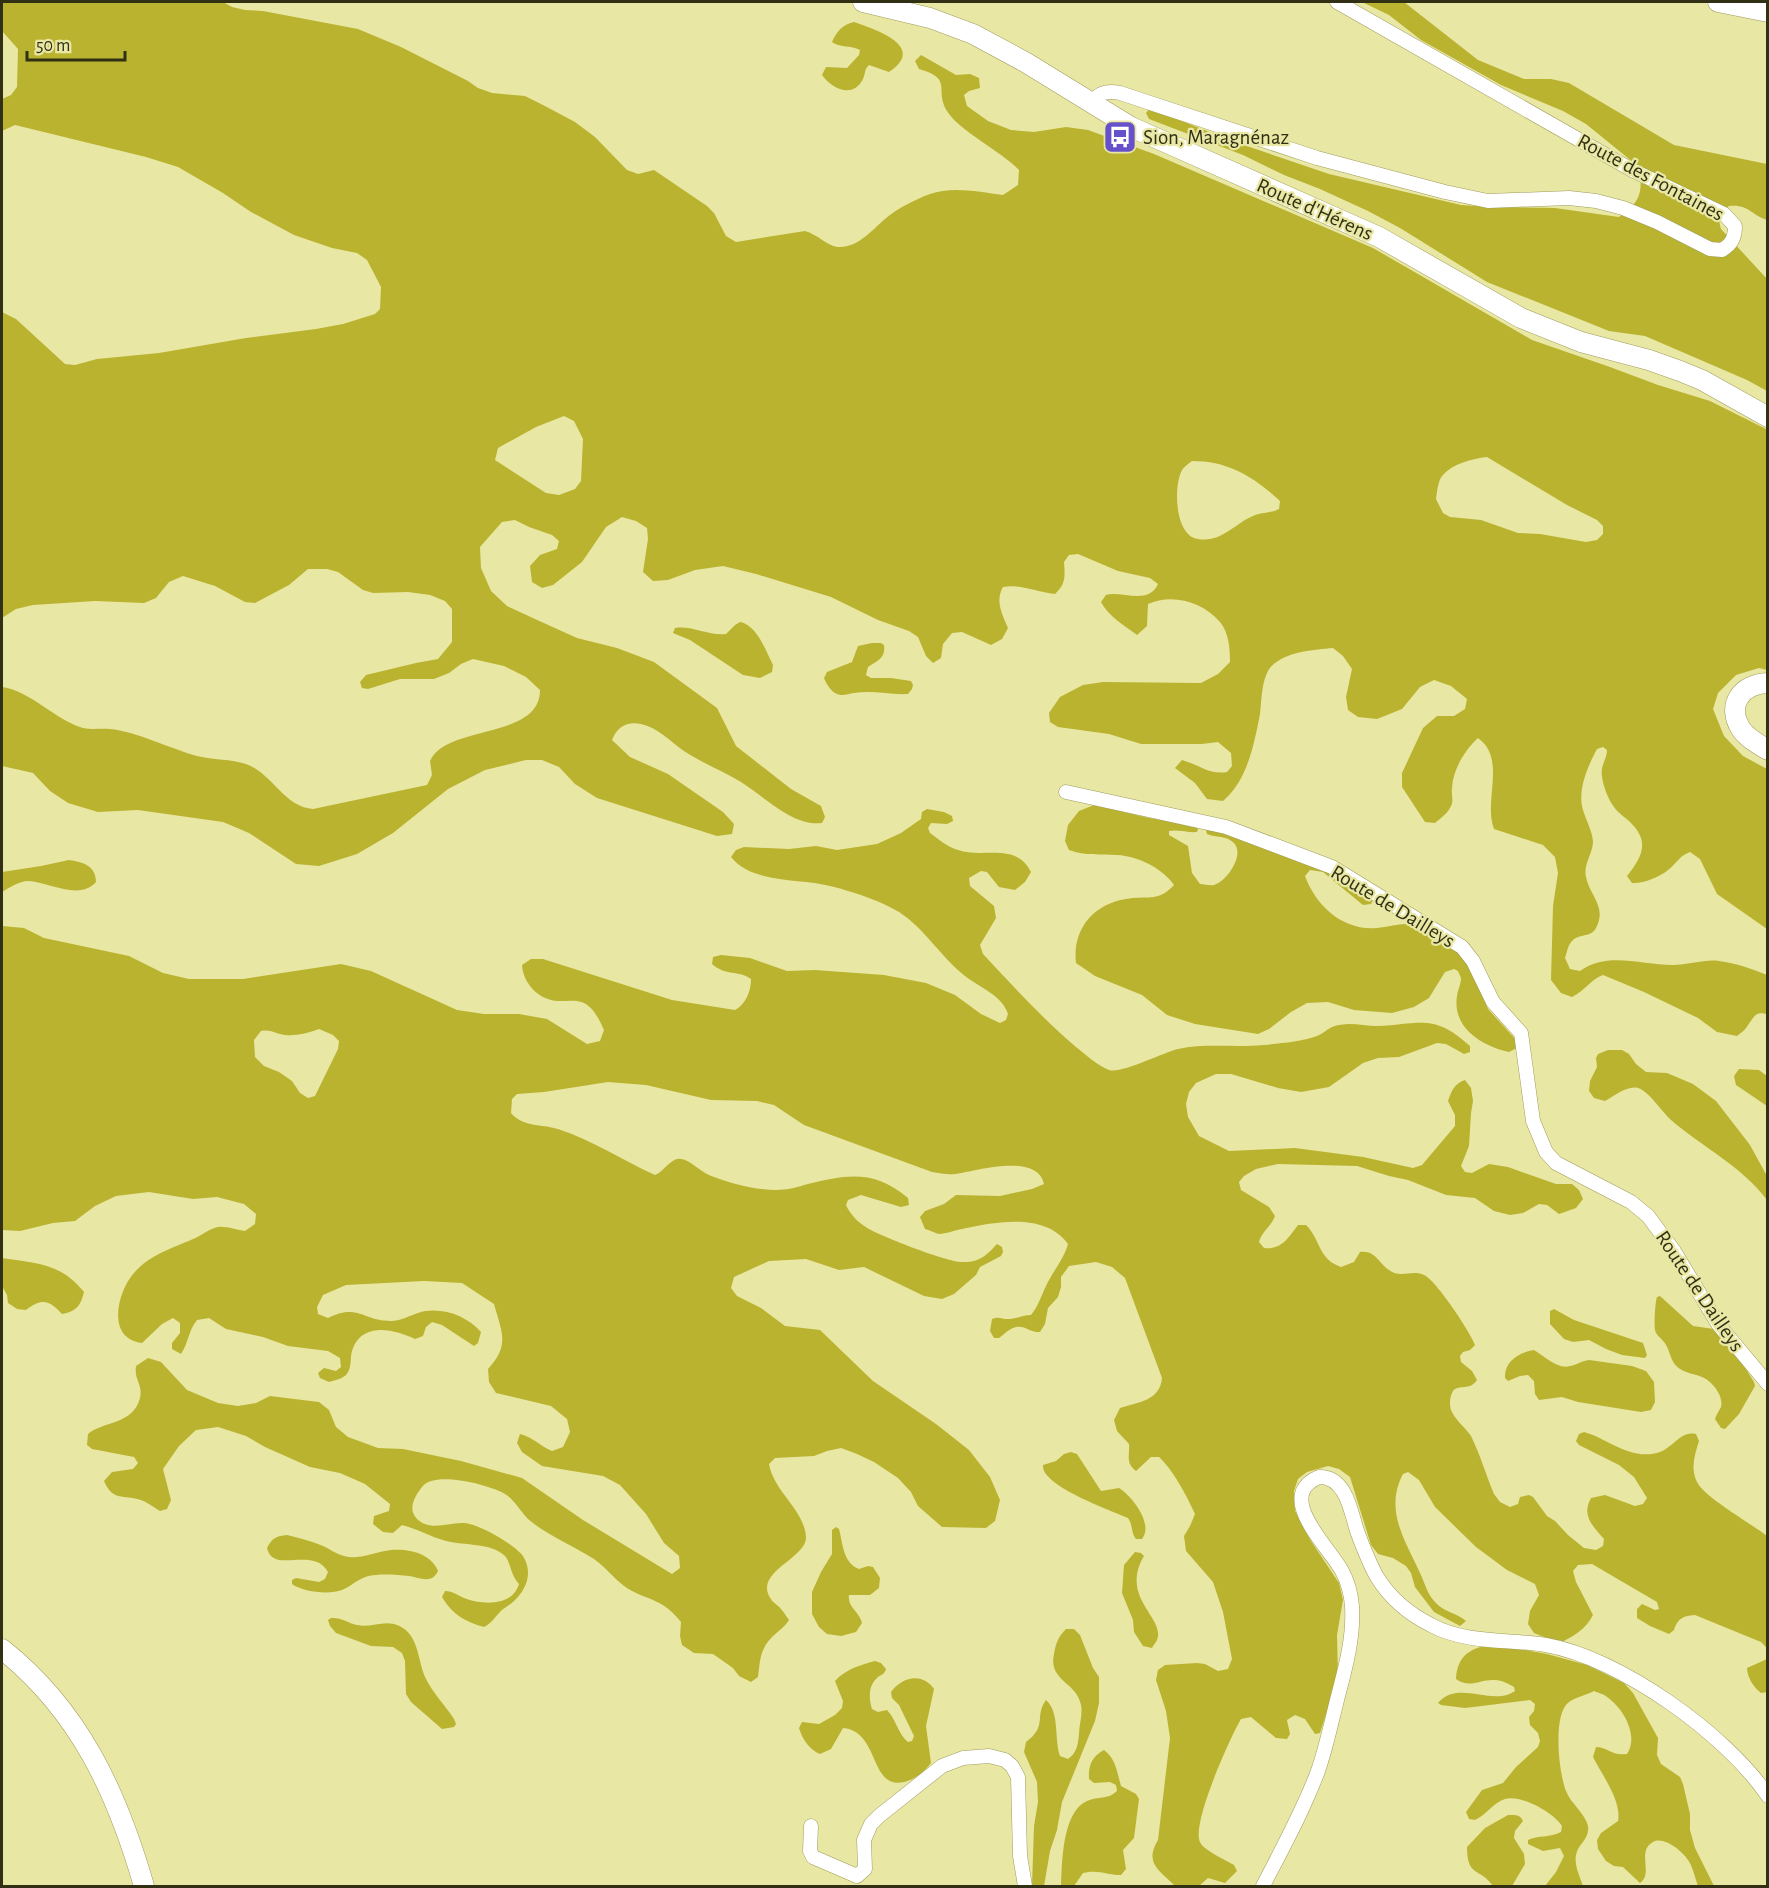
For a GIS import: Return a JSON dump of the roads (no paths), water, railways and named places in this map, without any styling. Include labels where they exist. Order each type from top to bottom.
[{"type":"main road","name":"Route d'Hérens","points":[[863,2],[930,18],[973,34],[1024,62],[1131,128],[1379,237],[1535,324],[1581,342],[1649,360],[1680,371],[1702,380],[1767,417]]},
{"type":"main road","points":[[1718,2],[1767,12]]},
{"type":"main road","points":[[1767,683],[1746,689],[1739,698],[1736,718],[1743,732],[1767,750]]},
{"type":"main road","points":[[2,1649],[56,1704],[90,1752],[121,1814],[144,1887]]},
{"type":"street","name":"Route des Fontaines","points":[[1090,104],[1102,92],[1120,93],[1317,159],[1445,192],[1488,201],[1569,198],[1596,201],[1623,208],[1657,222],[1710,249],[1722,250],[1731,243],[1735,235],[1735,226],[1724,214],[1632,170],[1337,2]]},
{"type":"street","name":"Route de Dailleys","points":[[1066,792],[1226,827],[1332,867],[1462,947],[1473,961],[1493,1002],[1521,1033],[1533,1121],[1546,1152],[1556,1163],[1631,1203],[1648,1216],[1674,1251],[1718,1324],[1767,1384]]},
{"type":"street","points":[[1263,1887],[1317,1773],[1325,1750],[1350,1648],[1352,1606],[1347,1581],[1307,1520],[1302,1507],[1304,1489],[1319,1477],[1331,1479],[1341,1488],[1376,1574],[1395,1600],[1418,1618],[1453,1635],[1480,1640],[1547,1645],[1580,1654],[1604,1665],[1634,1681],[1702,1726],[1740,1761],[1767,1796]]},
{"type":"street","points":[[811,1826],[810,1851],[813,1857],[857,1876],[865,1869],[864,1840],[871,1824],[928,1776],[949,1762],[963,1758],[989,1756],[1005,1760],[1012,1766],[1018,1777],[1020,1856],[1025,1887]]},
{"type":"place","name":"Sion, Maragnénaz","points":[[1120,137]]}]
